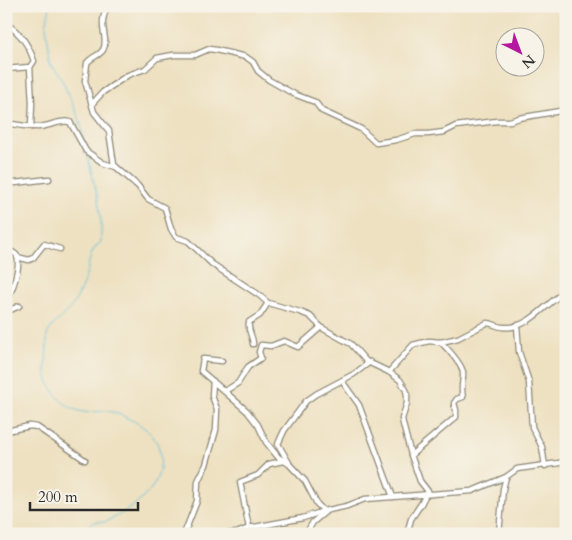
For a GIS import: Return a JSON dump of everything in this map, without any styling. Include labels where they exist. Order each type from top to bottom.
[{"type":"street","points":[[108,6],[102,18],[105,40],[103,50],[89,60],[85,81],[94,112],[108,131],[113,162],[116,167],[138,186],[148,199],[165,208],[171,229],[176,237],[188,241],[212,264],[268,303],[310,316],[321,327],[351,344],[366,361],[389,372],[400,380],[406,390],[407,403],[402,424],[420,481],[428,494]]},
{"type":"street","points":[[6,24],[12,27],[24,41],[34,61],[30,67],[31,127]]},
{"type":"street","points":[[92,104],[103,92],[128,75],[145,69],[157,58],[173,55],[195,55],[209,49],[246,58],[253,62],[258,70],[269,80],[294,94],[315,102],[322,111],[361,129],[376,143],[396,140],[415,134],[444,132],[456,126],[510,121],[566,110]]},
{"type":"street","points":[[6,69],[30,67]]},
{"type":"street","points":[[6,123],[31,127],[46,126],[66,120],[70,122],[86,151],[102,163],[116,167]]},
{"type":"street","points":[[6,184],[48,179]]},
{"type":"street","points":[[6,250],[29,260],[33,258],[44,244],[60,249]]},
{"type":"street","points":[[6,305],[18,268],[17,256]]},
{"type":"street","points":[[389,372],[413,345],[429,340],[441,342],[466,335],[488,323],[503,328],[517,325],[532,318],[566,291]]},
{"type":"street","points":[[253,344],[248,328],[249,322],[260,315],[268,303]]},
{"type":"street","points":[[6,312],[19,306]]},
{"type":"street","points":[[517,325],[519,352],[529,382],[532,427],[542,447],[545,466]]},
{"type":"street","points":[[225,391],[238,383],[248,367],[261,358],[259,352],[260,345],[271,346],[284,341],[298,347],[321,327]]},
{"type":"street","points":[[411,455],[456,416],[454,403],[457,399],[463,397],[461,389],[463,372],[456,359],[441,342]]},
{"type":"street","points":[[222,361],[217,359],[203,360],[201,371],[247,411],[258,425],[266,442],[283,461],[289,464]]},
{"type":"street","points":[[326,511],[317,504],[305,481],[289,464],[278,444],[284,430],[306,402],[370,362]]},
{"type":"street","points":[[184,534],[197,501],[198,481],[206,465],[216,430],[217,409],[212,396],[212,381]]},
{"type":"street","points":[[342,381],[359,405],[393,497]]},
{"type":"street","points":[[6,431],[30,426],[37,427],[85,460]]},
{"type":"street","points":[[249,528],[240,482],[258,475],[269,464],[283,461]]},
{"type":"street","points":[[222,534],[237,533],[249,528],[296,519],[347,506],[361,500],[472,491],[506,477],[517,469],[566,462]]},
{"type":"street","points":[[499,534],[503,489],[506,477]]},
{"type":"street","points":[[407,534],[411,519],[428,494]]},
{"type":"street","points":[[306,534],[313,522],[326,511]]},
{"type":"waterway","points":[[50,6],[46,26],[51,62],[62,80],[80,121],[85,145]]},
{"type":"waterway","points":[[82,534],[91,524],[107,521],[141,500],[154,485],[158,476],[161,458],[157,443],[142,426],[111,412],[85,412],[71,408],[56,395],[46,373],[47,335],[76,300],[84,282],[92,253],[101,242],[98,199],[87,154]]}]
